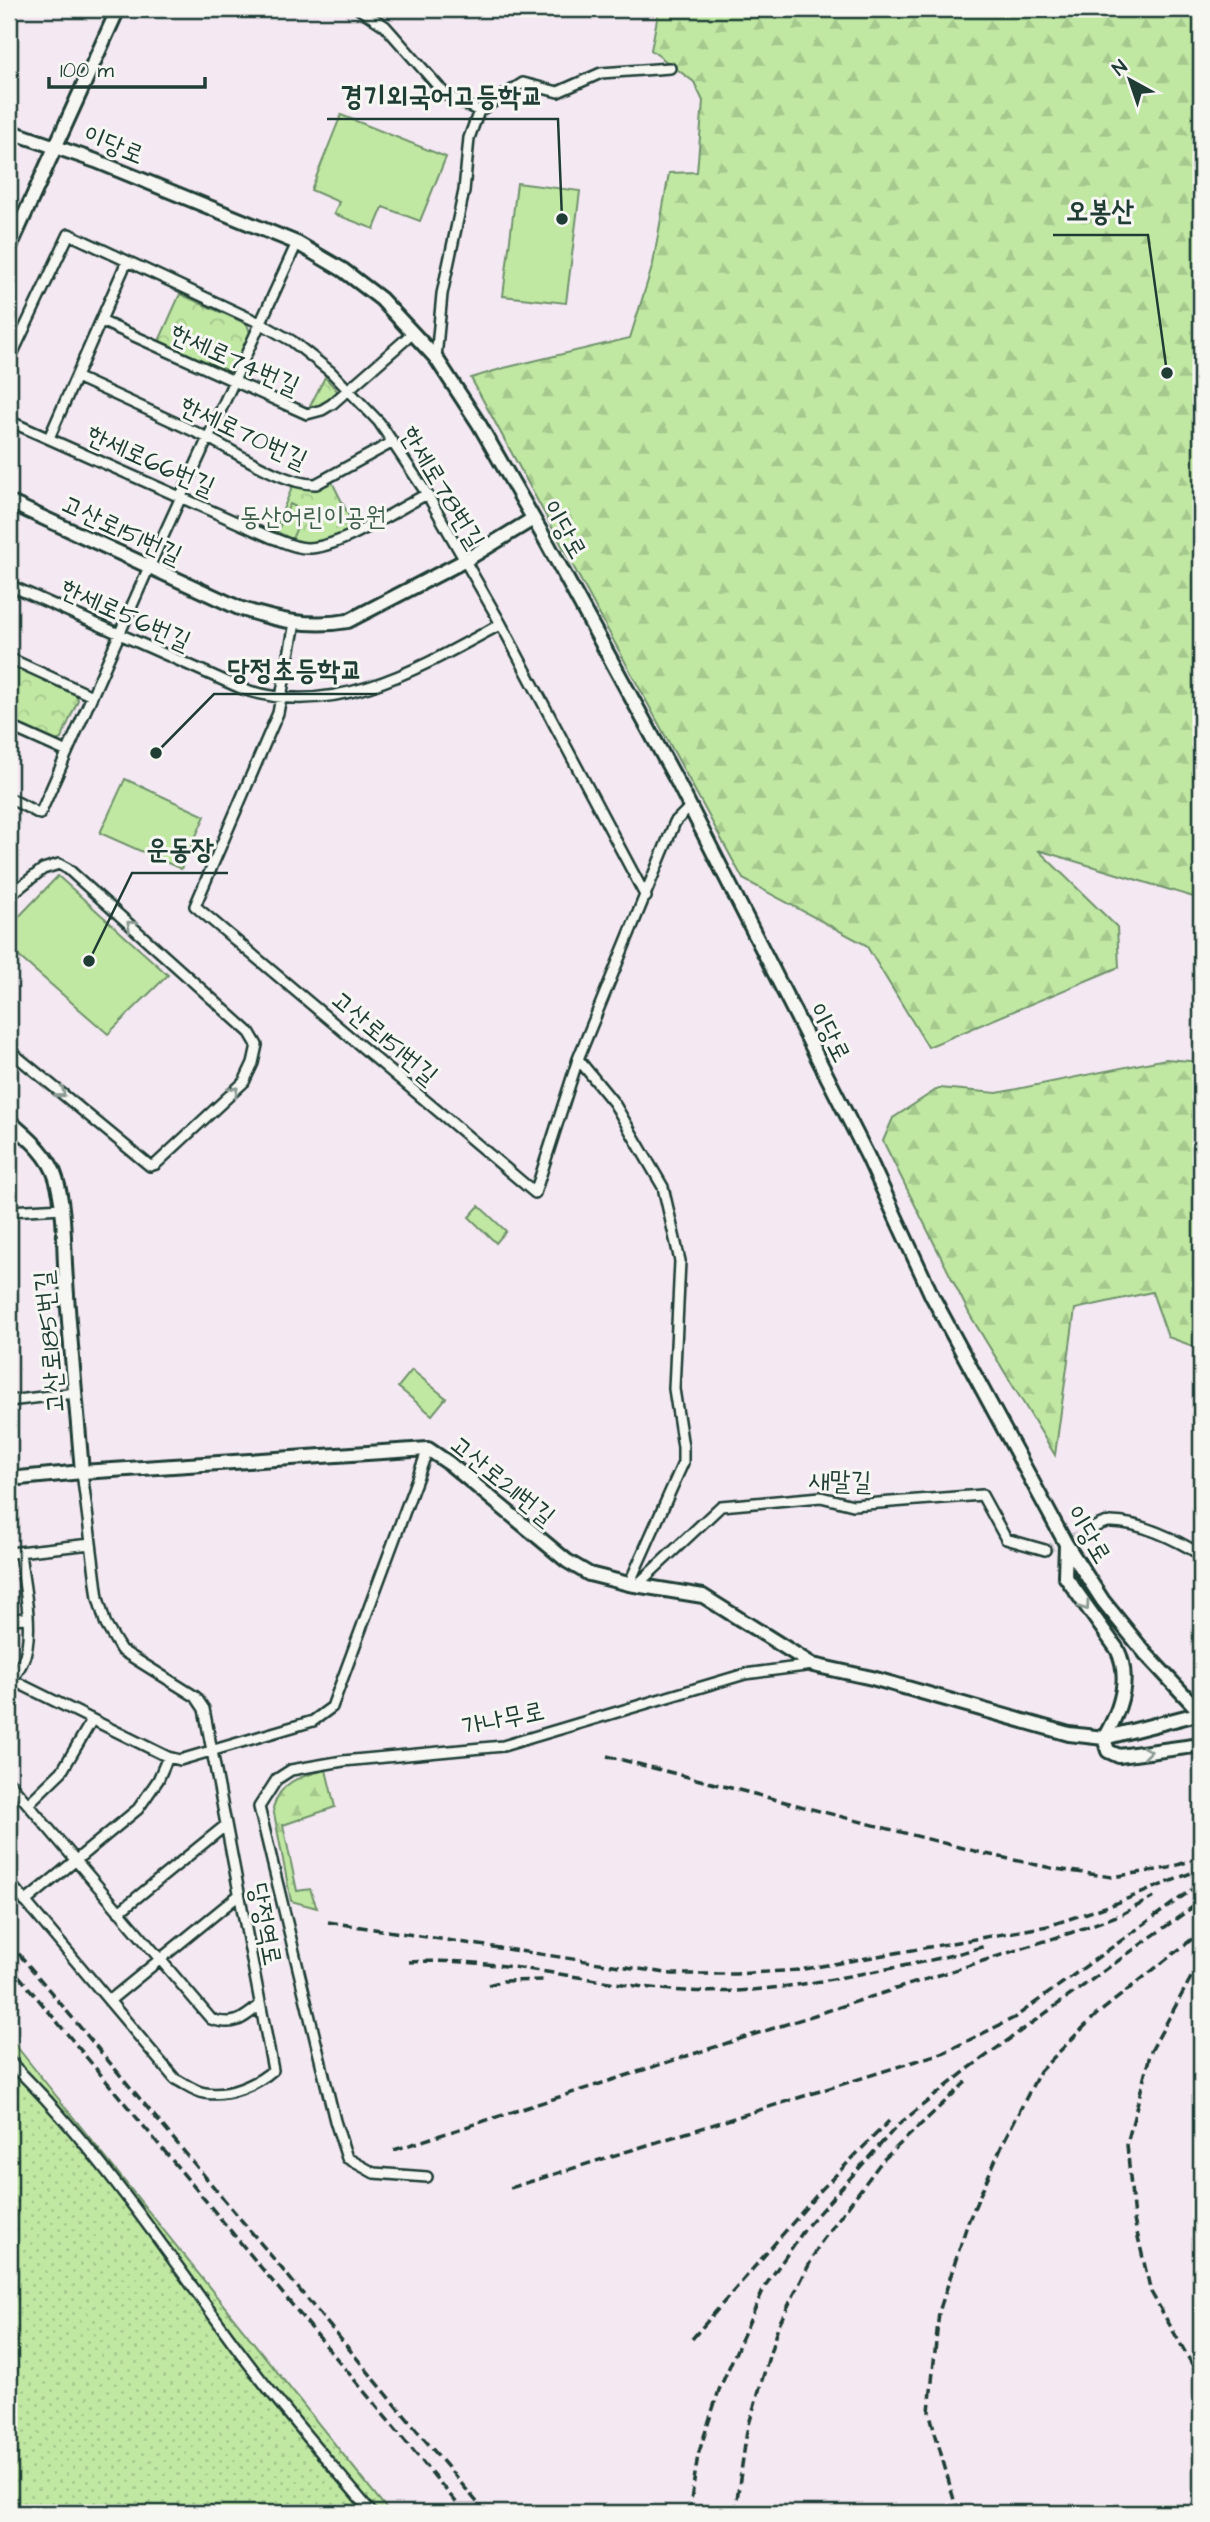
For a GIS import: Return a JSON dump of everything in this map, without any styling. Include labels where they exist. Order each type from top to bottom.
[{"type":"street","points":[[9,249],[118,9]]},
{"type":"street","points":[[359,9],[385,26],[445,94],[479,111]]},
{"type":"street","points":[[436,358],[442,294],[464,191],[469,138],[479,111],[523,83],[558,92],[601,73],[670,68]]},
{"type":"street","name":"이당로","points":[[9,131],[56,146],[297,243],[342,270],[381,299],[436,358],[479,424],[643,717],[868,1157],[932,1296],[1066,1544],[1103,1601],[1146,1654],[1201,1713]]},
{"type":"street","name":"한세로78번길","points":[[9,361],[69,234],[261,323],[303,347],[379,422],[427,494],[501,624],[646,897]]},
{"type":"street","points":[[9,798],[40,814],[297,243]]},
{"type":"street","name":"한세로66번길","points":[[49,438],[127,261]]},
{"type":"street","name":"한세로74번길","points":[[100,321],[307,414],[322,410],[348,390]]},
{"type":"street","points":[[348,390],[413,333]]},
{"type":"street","name":"한세로70번길","points":[[76,377],[208,438],[278,474],[308,484],[316,484],[393,442]]},
{"type":"street","name":"한세로66번길","points":[[9,421],[270,537],[305,548],[343,539],[427,494]]},
{"type":"street","name":"고산로151번길","points":[[9,502],[239,608],[275,620],[295,623],[335,624],[348,621],[464,561],[533,519]]},
{"type":"street","name":"한세로56번길","points":[[9,585],[243,689],[263,696],[283,698],[320,698],[378,686],[439,658],[501,624]]},
{"type":"street","name":"고산로151번길","points":[[295,623],[283,698],[195,906],[535,1193],[578,1059],[646,897],[674,822],[690,807]]},
{"type":"street","points":[[9,657],[92,696]]},
{"type":"street","points":[[9,726],[67,752]]},
{"type":"street","points":[[9,896],[43,869],[59,864],[68,869],[250,1033],[257,1045],[253,1063],[244,1082],[156,1164],[149,1166],[9,1050]]},
{"type":"street","points":[[578,1059],[614,1103],[663,1187],[680,1261],[674,1389],[683,1463],[633,1584]]},
{"type":"street","name":"고산로185번길","points":[[9,1121],[29,1139],[50,1165],[56,1177],[63,1208],[66,1279],[82,1472]]},
{"type":"street","points":[[9,1211],[63,1208]]},
{"type":"street","points":[[9,1401],[75,1393]]},
{"type":"street","points":[[20,1552],[27,1618],[27,1647],[11,1682],[168,1758],[180,1760],[313,1721],[332,1707],[428,1449]]},
{"type":"street","name":"고산로211번길","points":[[9,1479],[428,1449],[450,1464],[567,1561],[589,1574],[703,1596],[813,1665]]},
{"type":"street","name":"당정역로","points":[[9,1882],[174,2079],[205,2093],[240,2090],[262,2080],[273,2070],[204,1709],[197,1697],[121,1650],[106,1625],[98,1598],[82,1472]]},
{"type":"street","name":"새말길","points":[[633,1584],[721,1506],[821,1497],[853,1505],[982,1495],[1006,1539],[1045,1550]]},
{"type":"street","points":[[1089,1530],[1108,1521],[1144,1528],[1182,1543],[1201,1555]]},
{"type":"street","points":[[9,1553],[91,1544]]},
{"type":"street","points":[[1066,1544],[1065,1576],[1117,1649],[1123,1662],[1124,1682],[1120,1703],[1104,1738],[1108,1751],[1119,1756],[1201,1745]]},
{"type":"street","points":[[9,1619],[27,1618]]},
{"type":"street","name":"가나무로","points":[[428,2176],[374,2173],[347,2158],[335,2120],[259,1807],[277,1779],[291,1770],[343,1761],[503,1746],[745,1674],[813,1665],[872,1678],[1069,1734],[1104,1738],[1201,1713]]},
{"type":"street","points":[[28,1804],[62,1772],[92,1720]]},
{"type":"street","points":[[25,1902],[138,1809],[158,1780],[168,1758]]},
{"type":"street","points":[[9,1782],[211,2019],[223,2024],[242,2020],[260,2005]]},
{"type":"street","points":[[119,1912],[226,1825]]},
{"type":"street","points":[[109,2001],[239,1895]]},
{"type":"street","points":[[9,2061],[102,2165],[240,2352],[372,2513]]},
{"type":"green space","points":[[659,9],[1201,9],[1201,894],[1197,898],[1038,850],[1117,927],[1119,967],[928,1047],[866,945],[743,879],[471,378],[630,338],[653,264],[669,173],[697,172],[703,101],[694,82],[651,50]]},
{"type":"green space","points":[[341,115],[446,157],[420,221],[383,207],[374,229],[334,214],[339,202],[311,190]]},
{"type":"green space","points":[[517,183],[580,191],[566,303],[503,296]]},
{"type":"green space","points":[[180,294],[247,324],[250,333],[235,367],[227,371],[159,341]]},
{"type":"green space","points":[[325,377],[340,394],[322,406],[309,408]]},
{"type":"green space","name":"동산어린이공원","points":[[331,480],[355,528],[333,539],[315,543],[296,542],[273,534],[293,485],[314,488]]},
{"type":"green space","points":[[290,504],[304,511],[292,539],[277,532]]},
{"type":"green space","points":[[12,665],[76,694],[78,700],[61,739],[54,742],[9,721],[9,671]]},
{"type":"green space","points":[[125,779],[205,816],[181,869],[100,833]]},
{"type":"green space","points":[[58,876],[168,975],[108,1034],[9,948],[9,927]]},
{"type":"green space","points":[[1166,1059],[1201,1062],[1201,1349],[1168,1337],[1152,1292],[1075,1309],[1055,1455],[970,1315],[883,1141],[893,1118],[939,1088],[997,1093]]},
{"type":"green space","points":[[479,1206],[506,1231],[496,1243],[469,1217]]},
{"type":"green space","points":[[412,1370],[446,1398],[432,1415],[398,1387]]},
{"type":"green space","points":[[326,1770],[335,1807],[283,1825],[297,1891],[310,1889],[317,1908],[291,1901],[273,1808],[287,1785],[301,1777]]},
{"type":"green space","points":[[9,2037],[390,2513],[9,2513]]},
{"type":"tunnel","points":[[1045,1550],[1089,1530]]},
{"type":"railway","points":[[607,1756],[986,1854],[1056,1869],[1112,1877],[1169,1868],[1201,1857]]},
{"type":"railway","points":[[328,1922],[672,1974],[735,1974],[799,1970],[1048,1926],[1117,1903],[1201,1869]]},
{"type":"railway","points":[[510,2188],[945,2052],[1014,2018],[1201,1883]]},
{"type":"railway","points":[[394,2150],[1070,1933],[1122,1914],[1154,1897]]},
{"type":"railway","points":[[689,2513],[698,2455],[719,2390],[765,2286],[807,2226],[898,2125],[968,2069],[1201,1901]]},
{"type":"railway","points":[[960,2513],[929,2411],[939,2312],[968,2222],[1003,2143],[1040,2071],[1096,2015],[1201,1932]]},
{"type":"railway","points":[[9,1942],[486,2513]]},
{"type":"railway","points":[[409,1962],[478,1963],[650,1988],[728,1991],[833,1979],[985,1946]]},
{"type":"railway","points":[[9,1964],[465,2513]]},
{"type":"railway","points":[[1201,1966],[1193,1974],[1151,2051],[1127,2144],[1134,2220],[1151,2292],[1201,2380]]},
{"type":"railway","points":[[488,1985],[503,1981],[543,1980]]},
{"type":"railway","points":[[735,2513],[747,2431],[778,2326],[819,2245],[882,2161],[966,2082]]},
{"type":"railway","points":[[692,2339],[821,2190],[889,2121]]},
{"type":"place","name":"경기외국어고등학교","points":[[562,219]]},
{"type":"place","name":"오봉산","points":[[1167,373]]},
{"type":"place","name":"당정초등학교","points":[[156,753]]},
{"type":"place","name":"운동장","points":[[89,961]]}]
